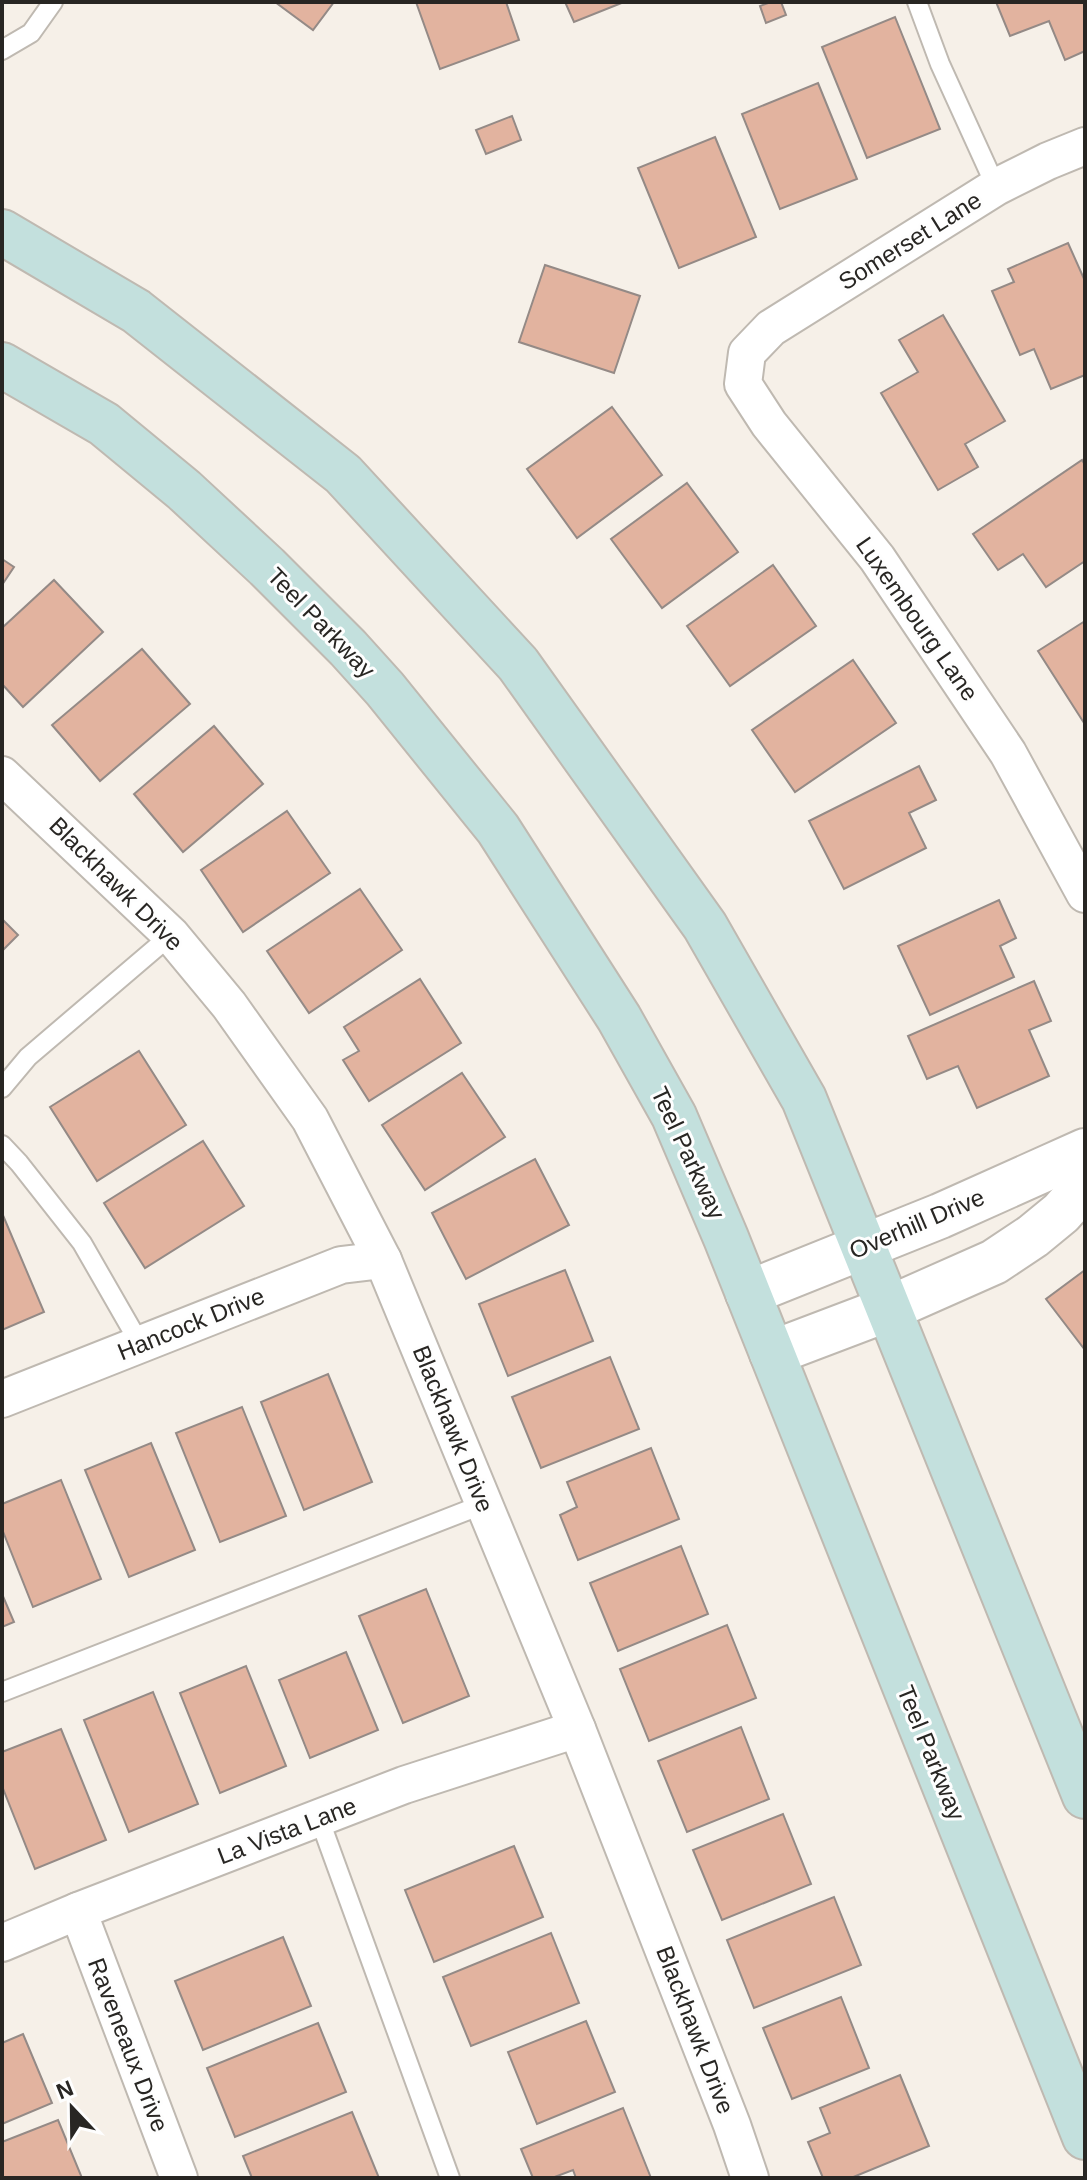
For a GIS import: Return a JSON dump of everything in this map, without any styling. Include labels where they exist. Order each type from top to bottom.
[{"type":"main road","points":[[2,232],[136,311],[343,474],[518,664],[705,926],[804,1099],[1085,1796]]},
{"type":"main road","name":"Teel Parkway","points":[[2,365],[104,424],[184,490],[348,648],[498,829],[619,1018],[674,1116],[748,1293],[1085,2137]]},
{"type":"street","name":"Somerset Lane","points":[[747,353],[771,328],[996,187],[1085,146]]},
{"type":"street","name":"Luxembourg Lane","points":[[747,353],[743,384],[769,424],[877,558],[991,727],[1085,894]]},
{"type":"street","name":"Blackhawk Drive","points":[[2,775],[171,935],[229,1005],[310,1119],[383,1260],[577,1729],[750,2178]]},
{"type":"street","name":"Overhill Drive","points":[[748,1293],[940,1216],[1085,1151]]},
{"type":"street","points":[[772,1353],[888,1309],[994,1262],[1061,1213],[1085,1186]]},
{"type":"street","name":"Hancock Drive","points":[[2,1399],[341,1265],[383,1260]]},
{"type":"street","name":"La Vista Lane","points":[[2,1943],[404,1785],[577,1729]]},
{"type":"street","name":"Raveneaux Drive","points":[[78,1911],[179,2178]]},
{"type":"lane","points":[[2,50],[31,33],[53,2]]},
{"type":"lane","points":[[917,2],[940,64],[996,187]]},
{"type":"lane","points":[[2,1088],[28,1057],[171,935]]},
{"type":"lane","points":[[2,1145],[82,1243],[140,1344]]},
{"type":"lane","points":[[2,1692],[484,1504]]},
{"type":"lane","points":[[319,1818],[450,2178]]},
{"type":"building","points":[[275,2],[334,2],[313,30]]},
{"type":"building","points":[[416,2],[506,2],[519,40],[440,69]]},
{"type":"building","points":[[565,2],[624,2],[574,22]]},
{"type":"building","points":[[781,2],[786,15],[766,23],[760,6]]},
{"type":"building","points":[[996,2],[1085,2],[1085,51],[1065,60],[1049,21],[1010,36]]},
{"type":"building","points":[[895,17],[940,129],[867,158],[822,47]]},
{"type":"building","points":[[818,83],[857,179],[780,209],[742,114]]},
{"type":"building","points":[[512,116],[521,140],[486,154],[476,130]]},
{"type":"building","points":[[715,137],[756,237],[679,268],[638,168]]},
{"type":"building","points":[[1068,243],[1085,281],[1085,375],[1051,389],[1034,349],[1020,355],[992,291],[1014,282],[1008,269]]},
{"type":"building","points":[[545,265],[640,296],[614,373],[519,342]]},
{"type":"building","points":[[943,315],[1005,421],[965,444],[978,467],[938,490],[881,393],[918,372],[899,340]]},
{"type":"building","points":[[612,407],[662,475],[577,538],[527,469]]},
{"type":"building","points":[[1082,460],[1085,465],[1085,561],[1046,587],[1023,554],[998,570],[973,534]]},
{"type":"building","points":[[687,483],[738,552],[662,608],[611,539]]},
{"type":"building","points":[[2,559],[14,567],[2,585]]},
{"type":"building","points":[[773,565],[816,626],[730,686],[687,626]]},
{"type":"building","points":[[54,580],[103,632],[23,707],[2,684],[2,628]]},
{"type":"building","points":[[1085,621],[1085,722],[1084,723],[1038,651]]},
{"type":"building","points":[[142,649],[190,704],[100,781],[52,725]]},
{"type":"building","points":[[853,660],[896,723],[795,792],[752,730]]},
{"type":"building","points":[[214,726],[263,784],[183,852],[134,794]]},
{"type":"building","points":[[919,766],[936,800],[909,813],[926,848],[844,889],[809,821]]},
{"type":"building","points":[[287,811],[330,873],[243,932],[201,870]]},
{"type":"building","points":[[360,889],[402,950],[309,1013],[267,951]]},
{"type":"building","points":[[999,900],[1016,938],[1000,946],[1014,977],[930,1015],[898,946]]},
{"type":"building","points":[[2,919],[18,935],[2,951]]},
{"type":"building","points":[[420,979],[461,1043],[369,1101],[343,1060],[359,1051],[344,1027]]},
{"type":"building","points":[[1034,981],[1051,1021],[1029,1030],[1049,1076],[977,1108],[958,1066],[927,1079],[908,1036]]},
{"type":"building","points":[[139,1051],[186,1125],[97,1181],[50,1107]]},
{"type":"building","points":[[462,1073],[505,1137],[425,1190],[382,1125]]},
{"type":"building","points":[[203,1141],[244,1206],[145,1268],[104,1203]]},
{"type":"building","points":[[535,1159],[569,1225],[466,1279],[432,1213]]},
{"type":"building","points":[[2,1213],[44,1312],[2,1330]]},
{"type":"building","points":[[565,1270],[593,1341],[508,1376],[479,1304]]},
{"type":"building","points":[[1085,1270],[1085,1350],[1046,1299]]},
{"type":"building","points":[[610,1357],[639,1429],[541,1468],[512,1397]]},
{"type":"building","points":[[328,1374],[372,1482],[304,1510],[261,1402]]},
{"type":"building","points":[[242,1407],[286,1516],[220,1542],[176,1433]]},
{"type":"building","points":[[151,1443],[195,1550],[129,1577],[85,1470]]},
{"type":"building","points":[[651,1448],[679,1519],[578,1560],[560,1515],[577,1507],[567,1482]]},
{"type":"building","points":[[61,1480],[101,1579],[33,1607],[2,1529],[2,1504]]},
{"type":"building","points":[[681,1546],[708,1614],[618,1651],[590,1583]]},
{"type":"building","points":[[426,1589],[469,1696],[403,1723],[359,1616]]},
{"type":"building","points":[[2,1594],[14,1622],[2,1627]]},
{"type":"building","points":[[727,1625],[756,1698],[649,1741],[620,1669]]},
{"type":"building","points":[[346,1652],[378,1730],[310,1758],[279,1680]]},
{"type":"building","points":[[246,1666],[286,1766],[220,1793],[180,1693]]},
{"type":"building","points":[[153,1692],[198,1804],[129,1832],[84,1720]]},
{"type":"building","points":[[741,1727],[769,1799],[687,1832],[658,1761]]},
{"type":"building","points":[[61,1729],[106,1840],[35,1869],[2,1786],[2,1752]]},
{"type":"building","points":[[783,1814],[811,1884],[722,1920],[693,1850]]},
{"type":"building","points":[[514,1846],[543,1917],[434,1962],[405,1890]]},
{"type":"building","points":[[834,1897],[861,1965],[754,2008],[727,1940]]},
{"type":"building","points":[[551,1933],[579,2003],[471,2046],[443,1977]]},
{"type":"building","points":[[283,1937],[311,2006],[203,2050],[175,1981]]},
{"type":"building","points":[[841,1997],[869,2068],[792,2099],[763,2028]]},
{"type":"building","points":[[586,2021],[615,2092],[537,2124],[508,2052]]},
{"type":"building","points":[[318,2023],[346,2092],[235,2137],[207,2068]]},
{"type":"building","points":[[23,2034],[52,2103],[2,2124],[2,2043]]},
{"type":"building","points":[[900,2075],[929,2146],[851,2178],[823,2178],[808,2142],[830,2133],[820,2108]]},
{"type":"building","points":[[623,2108],[651,2178],[576,2178],[573,2170],[552,2178],[533,2178],[521,2149]]},
{"type":"building","points":[[352,2112],[379,2178],[252,2178],[243,2156]]},
{"type":"building","points":[[58,2120],[82,2178],[2,2178],[2,2142]]}]
